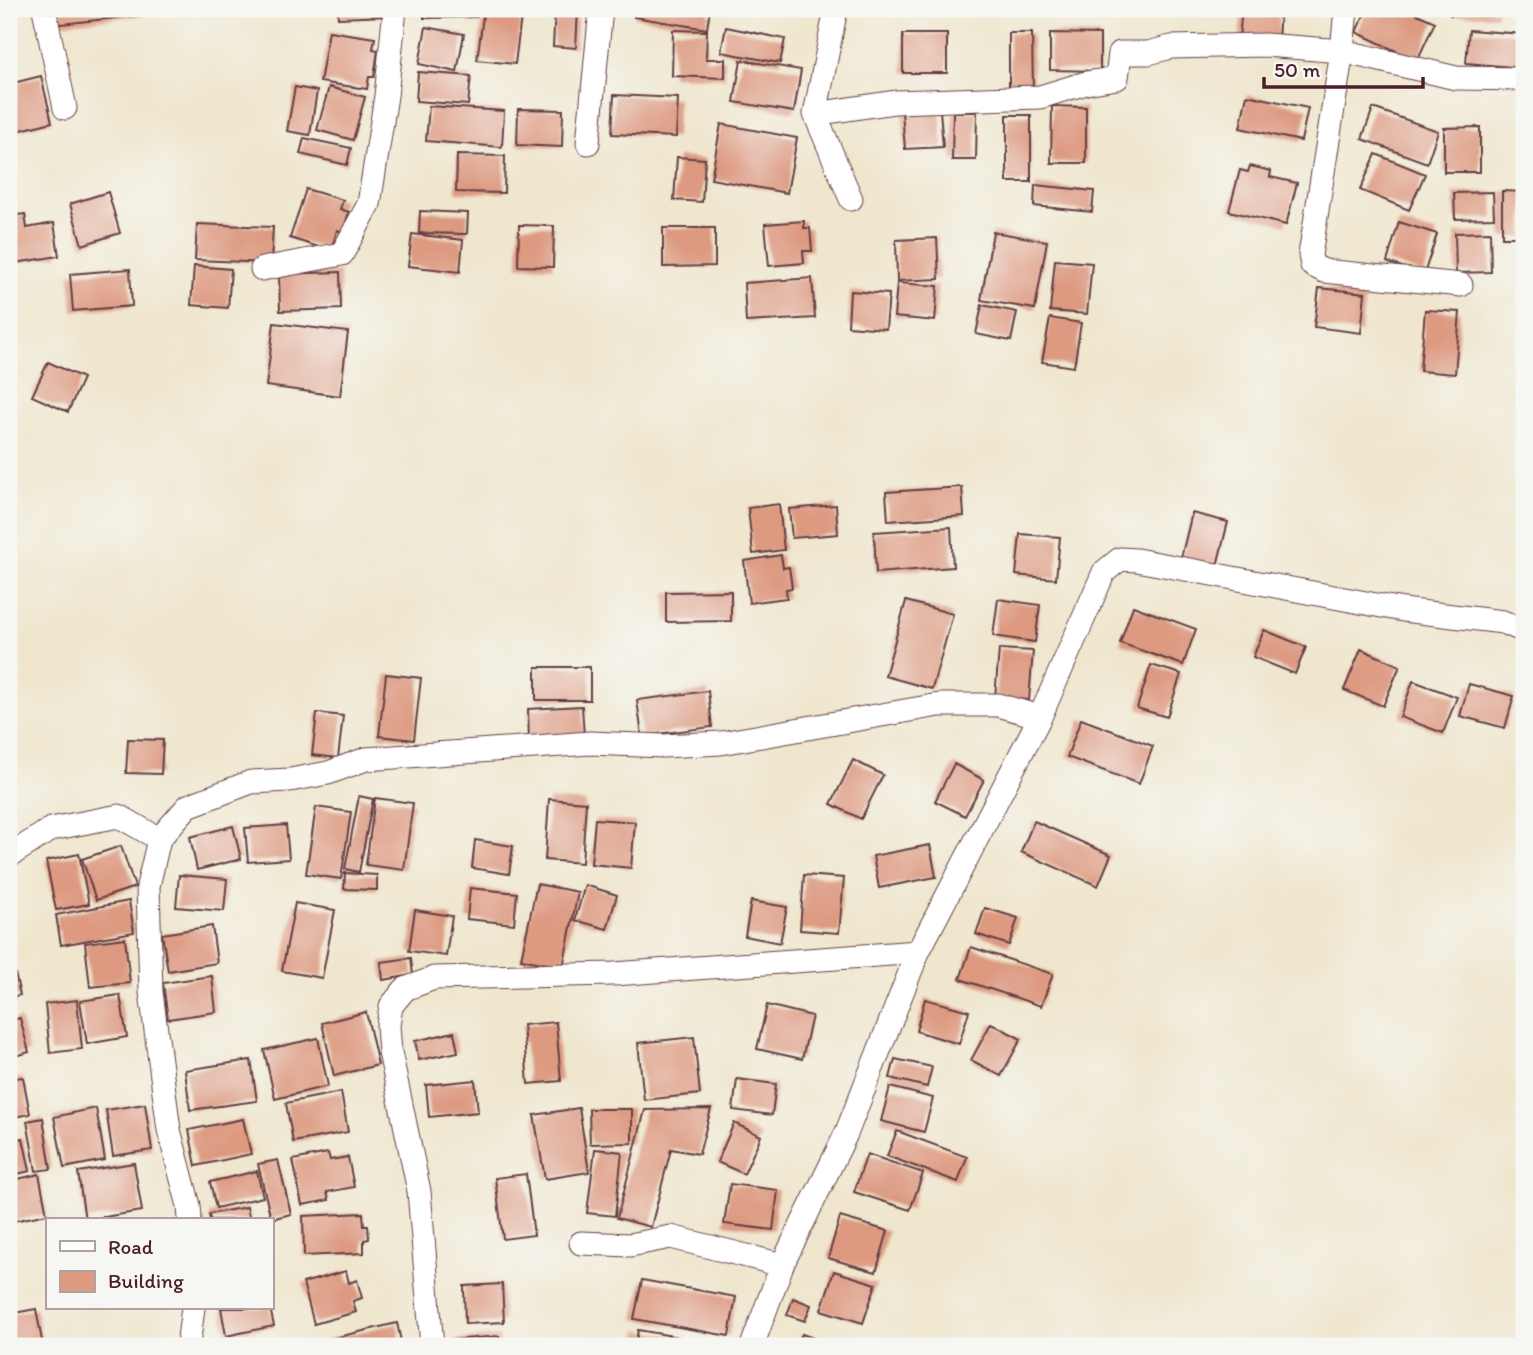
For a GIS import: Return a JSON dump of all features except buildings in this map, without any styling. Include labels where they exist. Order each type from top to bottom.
[{"type":"street","points":[[44,9],[65,108]]},
{"type":"street","points":[[262,269],[342,254],[359,225],[369,204],[396,9]]},
{"type":"street","points":[[588,143],[601,9]]},
{"type":"street","points":[[836,9],[815,114],[851,199]]},
{"type":"street","points":[[1346,9],[1342,51],[1310,255],[1312,265],[1324,271],[1461,285]]},
{"type":"street","points":[[815,114],[895,102],[1040,97],[1086,83],[1117,78],[1120,53],[1148,53],[1171,47],[1265,45],[1342,51],[1456,78],[1524,79]]},
{"type":"street","points":[[752,1346],[782,1265],[846,1134],[918,952],[1040,717],[1104,572],[1120,559],[1137,559],[1403,610],[1503,622],[1524,631]]},
{"type":"street","points":[[190,1218],[169,1130],[151,992],[148,886],[159,839],[188,806],[251,782],[290,780],[328,773],[366,759],[590,743],[663,747],[721,743],[939,705],[998,705],[1040,717]]},
{"type":"street","points":[[9,856],[51,829],[119,816],[159,839]]},
{"type":"street","points":[[432,1346],[419,1191],[390,1052],[388,1026],[391,1006],[405,989],[434,978],[614,974],[918,952]]},
{"type":"street","points":[[581,1243],[630,1245],[671,1237],[782,1265]]},
{"type":"street","points":[[188,1346],[193,1310]]}]
